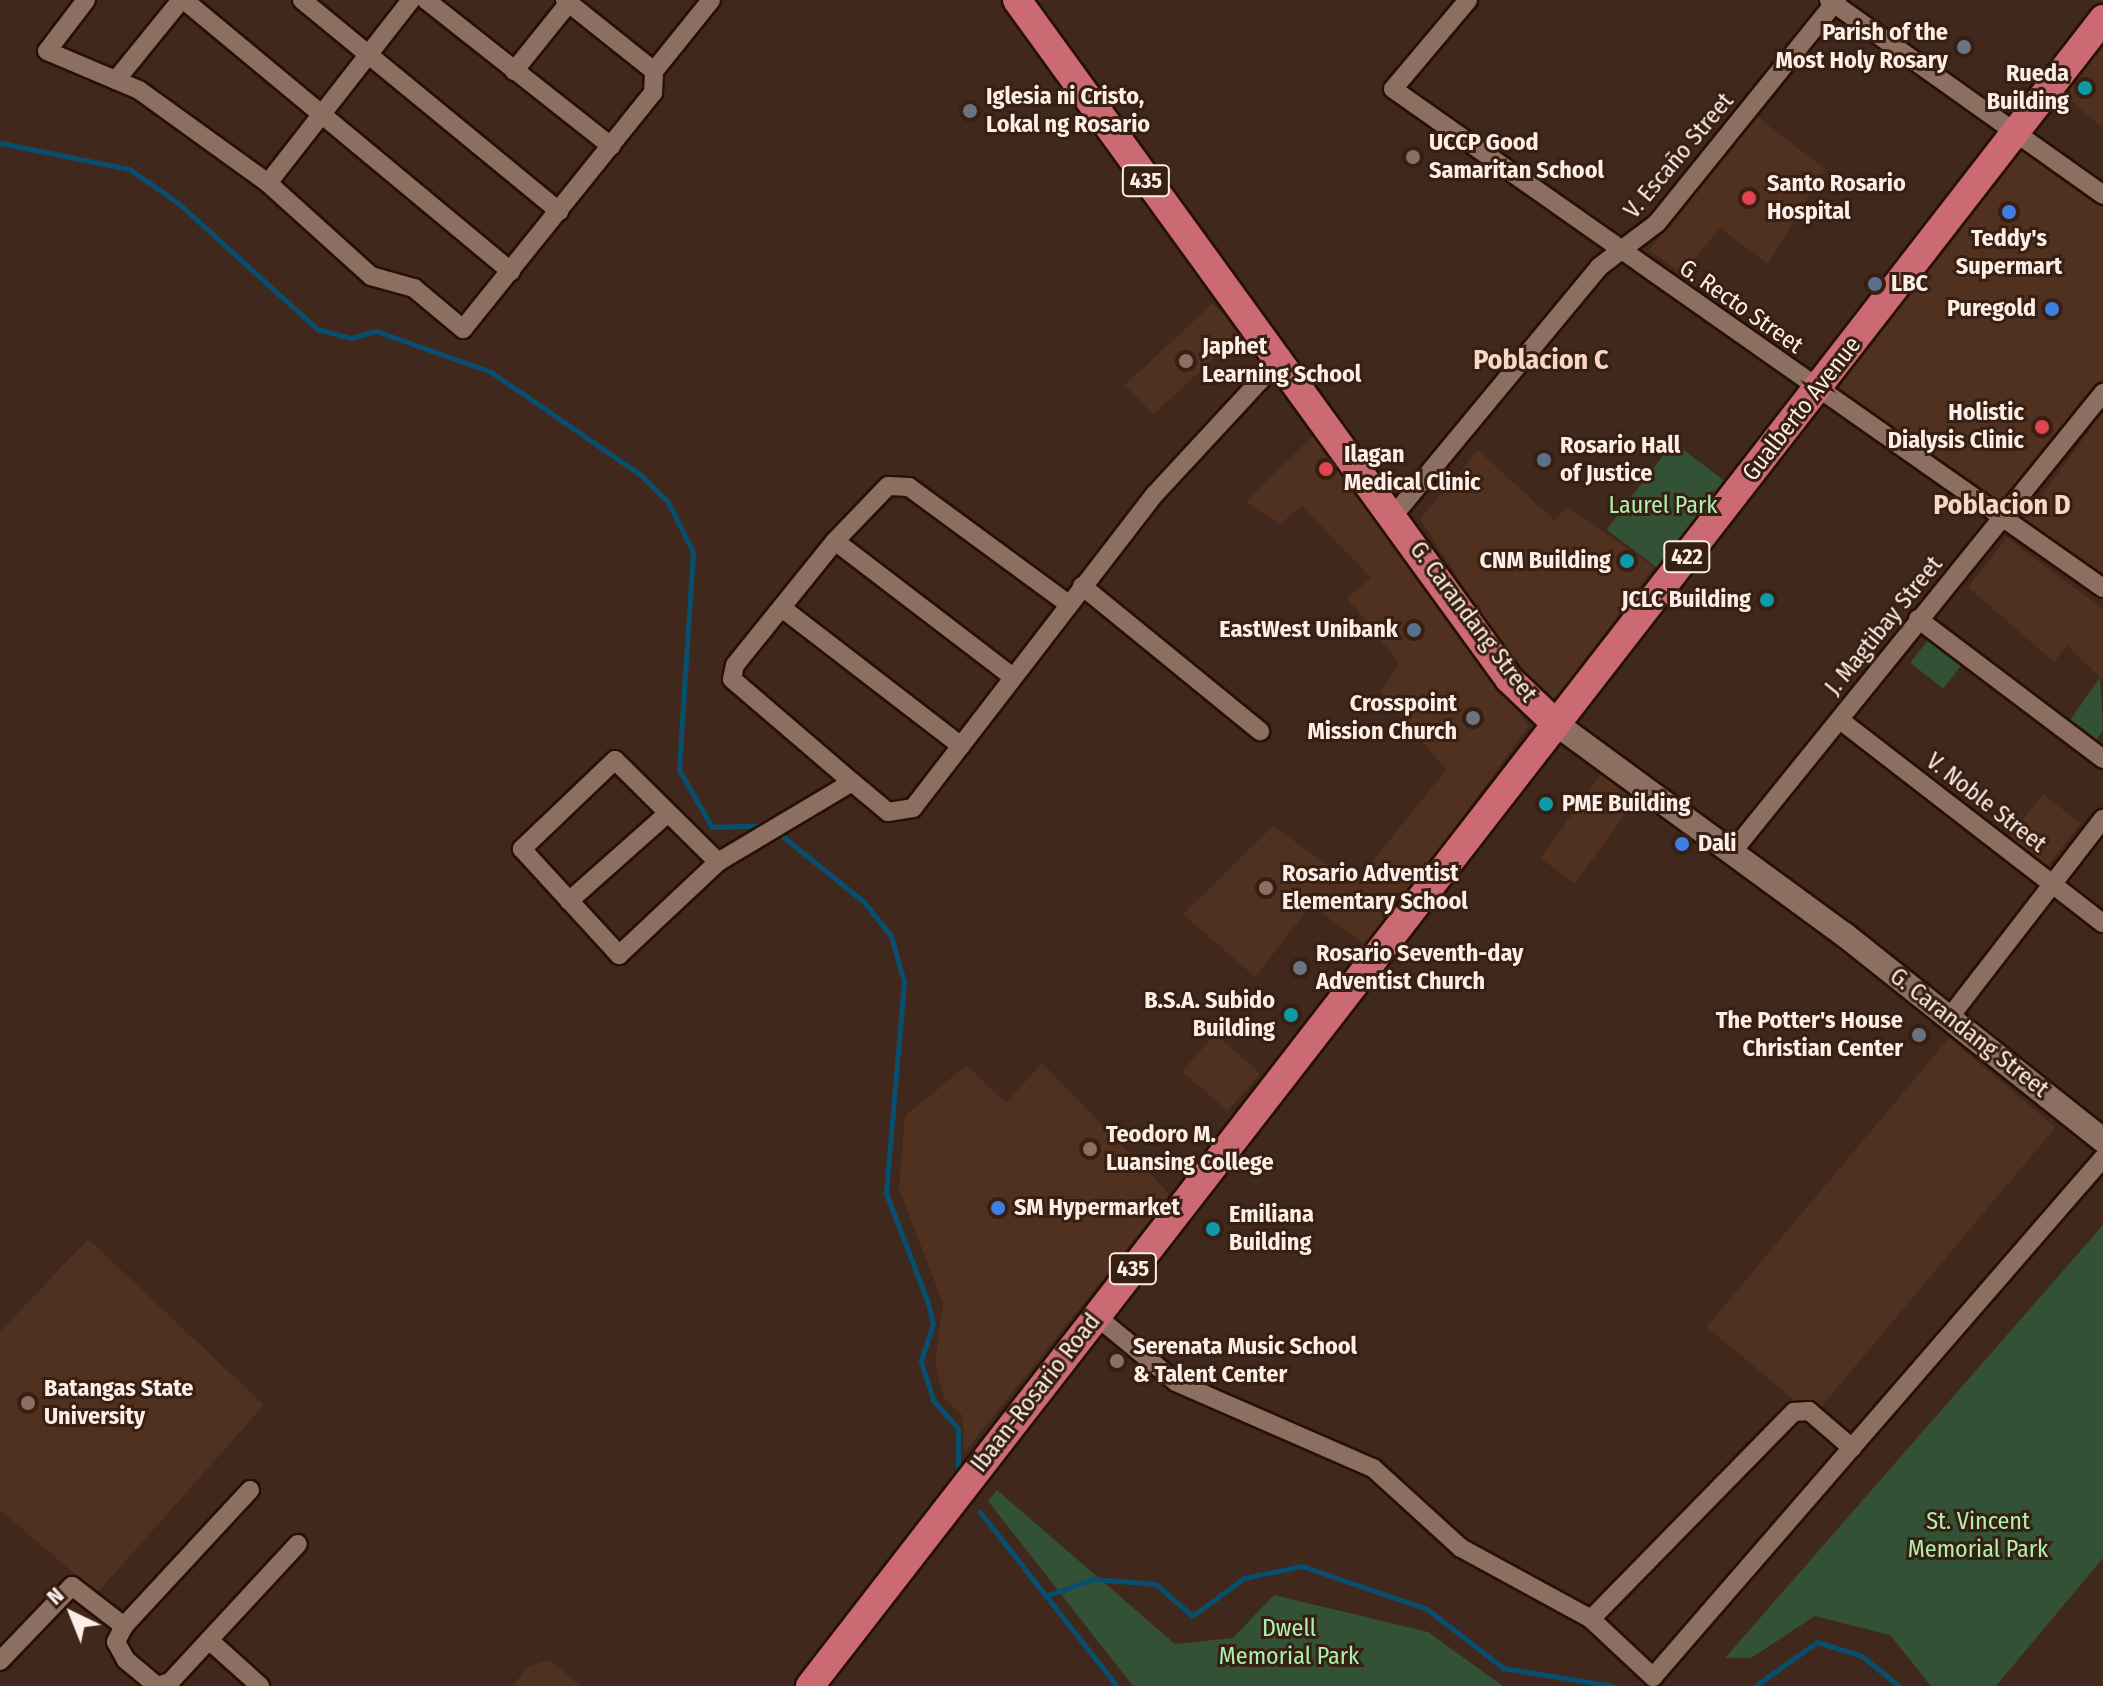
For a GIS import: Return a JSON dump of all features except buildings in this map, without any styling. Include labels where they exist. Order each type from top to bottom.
[{"type":"main road","name":"G. Carandang Street","points":[[1017,0],[1282,357],[1509,679],[1555,723],[1733,851],[2103,1140]]},
{"type":"main road","name":"Gualberto Avenue","points":[[1323,1026],[2103,19]]},
{"type":"main road","name":"Ibaan-Rosario Road","points":[[810,1686],[1323,1026]]},
{"type":"street","points":[[86,0],[47,51],[116,80],[268,183],[371,276],[414,288],[463,329],[653,93],[654,71],[711,0]]},
{"type":"street","points":[[116,80],[182,0],[511,271]]},
{"type":"street","points":[[302,0],[559,211]]},
{"type":"street","points":[[268,183],[411,0]]},
{"type":"street","points":[[426,0],[611,146]]},
{"type":"street","name":"G. Recto Street","points":[[1468,0],[1393,89],[1817,389],[2005,515],[2103,588]]},
{"type":"street","points":[[514,71],[568,1],[654,71]]},
{"type":"street","points":[[1833,1],[2103,195]]},
{"type":"street","name":"V. Escaño Street","points":[[1394,515],[1599,267],[1624,253],[1657,223],[1833,1]]},
{"type":"street","points":[[1067,603],[900,483],[835,541],[732,679],[852,782],[901,815],[961,746],[1010,675],[1170,475],[1282,357]]},
{"type":"street","name":"J. Magtibay Street","points":[[1733,851],[2103,393]]},
{"type":"street","points":[[835,541],[1010,675]]},
{"type":"street","points":[[1082,586],[1260,731]]},
{"type":"street","points":[[782,608],[961,746]]},
{"type":"street","points":[[1918,619],[2103,759]]},
{"type":"street","name":"V. Noble Street","points":[[1840,720],[2103,923]]},
{"type":"street","points":[[718,862],[615,760],[522,849],[619,955],[718,862],[852,782]]},
{"type":"street","points":[[569,901],[668,813]]},
{"type":"street","points":[[1949,1018],[2103,819]]},
{"type":"street","points":[[1096,1316],[1157,1372],[1357,1458],[1461,1548],[1591,1619],[1653,1677],[2103,1158]]},
{"type":"street","points":[[1591,1619],[1794,1412],[1809,1411],[1852,1448]]},
{"type":"street","points":[[250,1490],[124,1626],[116,1646],[157,1686],[209,1640],[298,1544]]},
{"type":"street","points":[[0,1661],[72,1586],[124,1626]]},
{"type":"street","points":[[209,1640],[260,1686]]},
{"type":"shaded area","points":[[2103,45],[2103,128],[2062,93]]},
{"type":"shaded area","name":"Santo Rosario Hospital","points":[[1756,116],[1825,169],[1768,264],[1720,228],[1682,274],[1649,250]]},
{"type":"shaded area","points":[[2017,145],[2103,208],[2103,377],[2002,502],[1838,389]]},
{"type":"shaded area","name":"Japhet Learning School","points":[[1213,303],[1241,333],[1153,415],[1125,385]]},
{"type":"shaded area","points":[[2103,412],[2103,576],[2024,519]]},
{"type":"shaded area","points":[[1315,434],[1529,726],[1368,947],[1311,905],[1255,977],[1183,914],[1273,826],[1354,884],[1446,770],[1380,692],[1399,663],[1347,598],[1371,578],[1302,506],[1280,524],[1246,502]]},
{"type":"shaded area","points":[[1478,450],[1554,520],[1568,507],[1654,567],[1554,701],[1519,672],[1420,519]]},
{"type":"shaded area","points":[[2007,538],[2103,609],[2103,680],[2067,645],[2054,662],[1968,587]]},
{"type":"shaded area","points":[[1602,773],[1637,798],[1575,883],[1540,858]]},
{"type":"shaded area","points":[[2043,794],[2081,824],[2043,872],[2005,842]]},
{"type":"shaded area","points":[[1215,1034],[1260,1073],[1227,1111],[1182,1072]]},
{"type":"shaded area","points":[[1949,1038],[2055,1127],[1813,1416],[1707,1327]]},
{"type":"shaded area","points":[[1042,1063],[1170,1195],[964,1453],[963,1416],[944,1398],[935,1363],[943,1303],[899,1189],[905,1116],[967,1065],[1006,1103]]},
{"type":"shaded area","points":[[88,1239],[264,1405],[97,1593],[0,1510],[0,1332]]},
{"type":"shaded area","points":[[550,1660],[580,1686],[513,1686],[527,1667]]},
{"type":"green space","name":"Laurel Park","points":[[1673,442],[1724,481],[1658,568],[1607,530]]},
{"type":"green space","points":[[1928,640],[1961,666],[1943,689],[1910,663]]},
{"type":"green space","points":[[2100,677],[2103,730],[2095,743],[2069,722]]},
{"type":"green space","name":"St. Vincent Memorial Park","points":[[2103,1225],[2103,1558],[1996,1686],[1931,1686],[1890,1635],[1815,1616],[1751,1658],[1725,1658]]},
{"type":"green space","name":"Dwell Memorial Park","points":[[997,1490],[1175,1644],[1233,1638],[1274,1595],[1428,1632],[1503,1686],[1133,1686],[988,1501]]},
{"type":"waterway","points":[[0,143],[129,169],[177,202],[317,329],[351,338],[376,331],[491,372],[641,475],[668,502],[693,552],[679,770],[712,827],[768,825]]},
{"type":"waterway","points":[[776,831],[864,902],[891,936],[904,982],[886,1193],[928,1303],[933,1324],[921,1362],[933,1400],[958,1429],[958,1474]]},
{"type":"waterway","points":[[980,1512],[1117,1686]]},
{"type":"waterway","points":[[1045,1596],[1094,1579],[1156,1584],[1192,1616],[1244,1578],[1302,1566],[1427,1609],[1503,1668],[1613,1686]]},
{"type":"waterway","points":[[1755,1686],[1817,1642],[1862,1656],[1899,1686]]},
{"type":"place","name":"Parish of the Most Holy Rosary","points":[[1964,47]]},
{"type":"place","name":"Rueda Building","points":[[2085,88]]},
{"type":"place","name":"Iglesia ni Cristo, Lokal ng Rosario","points":[[970,111]]},
{"type":"place","name":"UCCP Good Samaritan School","points":[[1413,157]]},
{"type":"place","name":"Santo Rosario Hospital","points":[[1749,198]]},
{"type":"place","name":"Teddy's Supermart","points":[[2009,212]]},
{"type":"place","name":"LBC","points":[[1875,284]]},
{"type":"place","name":"Puregold","points":[[2052,309]]},
{"type":"place","name":"Japhet Learning School","points":[[1186,361]]},
{"type":"place","name":"Holistic Dialysis Clinic","points":[[2042,427]]},
{"type":"place","name":"Rosario Hall of Justice","points":[[1544,460]]},
{"type":"place","name":"Ilagan Medical Clinic","points":[[1326,469]]},
{"type":"place","name":"CNM Building","points":[[1627,561]]},
{"type":"place","name":"JCLC Building","points":[[1767,600]]},
{"type":"place","name":"EastWest Unibank","points":[[1414,630]]},
{"type":"place","name":"Crosspoint Mission Church","points":[[1473,718]]},
{"type":"place","name":"PME Building","points":[[1546,804]]},
{"type":"place","name":"Dali","points":[[1682,844]]},
{"type":"place","name":"Rosario Adventist Elementary School","points":[[1266,888]]},
{"type":"place","name":"Rosario Seventh-day Adventist Church","points":[[1300,968]]},
{"type":"place","name":"B.S.A. Subido Building","points":[[1291,1015]]},
{"type":"place","name":"The Potter's House Christian Center","points":[[1919,1035]]},
{"type":"place","name":"Teodoro M. Luansing College","points":[[1090,1149]]},
{"type":"place","name":"SM Hypermarket","points":[[998,1208]]},
{"type":"place","name":"Emiliana Building","points":[[1213,1229]]},
{"type":"place","name":"Serenata Music School & Talent Center","points":[[1117,1361]]},
{"type":"place","name":"Batangas State University","points":[[28,1403]]},
{"type":"district","name":"Poblacion C","points":[[1541,360]]},
{"type":"district","name":"Poblacion D","points":[[2002,505]]}]
